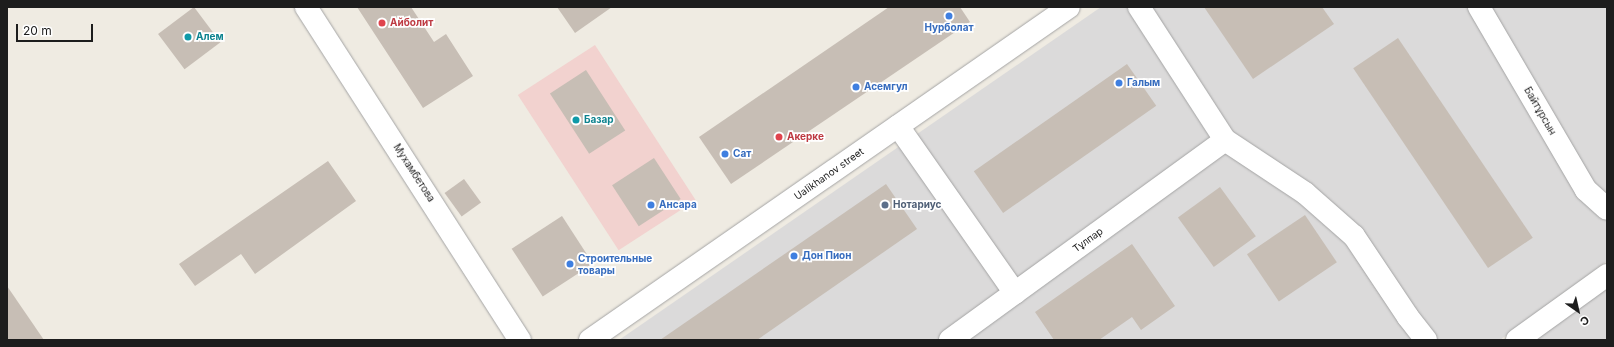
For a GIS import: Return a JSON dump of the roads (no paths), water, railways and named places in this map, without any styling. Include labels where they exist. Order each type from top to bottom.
[{"type":"street","name":"Мухамбетова","points":[[306,7],[520,340]]},
{"type":"street","name":"Ualikhanov street","points":[[590,340],[1069,7]]},
{"type":"street","points":[[1139,7],[1225,140],[1305,192],[1354,236],[1408,317],[1426,340]]},
{"type":"street","name":"Байтұрсын","points":[[1479,7],[1586,190],[1607,209]]},
{"type":"street","points":[[898,126],[1015,293]]},
{"type":"street","name":"Тұлпар","points":[[950,340],[1225,140]]},
{"type":"street","points":[[1517,340],[1607,276]]},
{"type":"place","name":"Нурболат","points":[[949,16]]},
{"type":"place","name":"Айболит","points":[[382,23]]},
{"type":"place","name":"Алем","points":[[188,37]]},
{"type":"place","name":"Галым","points":[[1119,83]]},
{"type":"place","name":"Асемгул","points":[[856,87]]},
{"type":"place","name":"Базар","points":[[576,120]]},
{"type":"place","name":"Акерке","points":[[779,137]]},
{"type":"place","name":"Сат","points":[[725,154]]},
{"type":"place","name":"Ансара","points":[[651,205]]},
{"type":"place","name":"Нотариус","points":[[885,205]]},
{"type":"place","name":"Дон Пион","points":[[794,256]]},
{"type":"place","name":"Строительные товары","points":[[570,264]]}]
